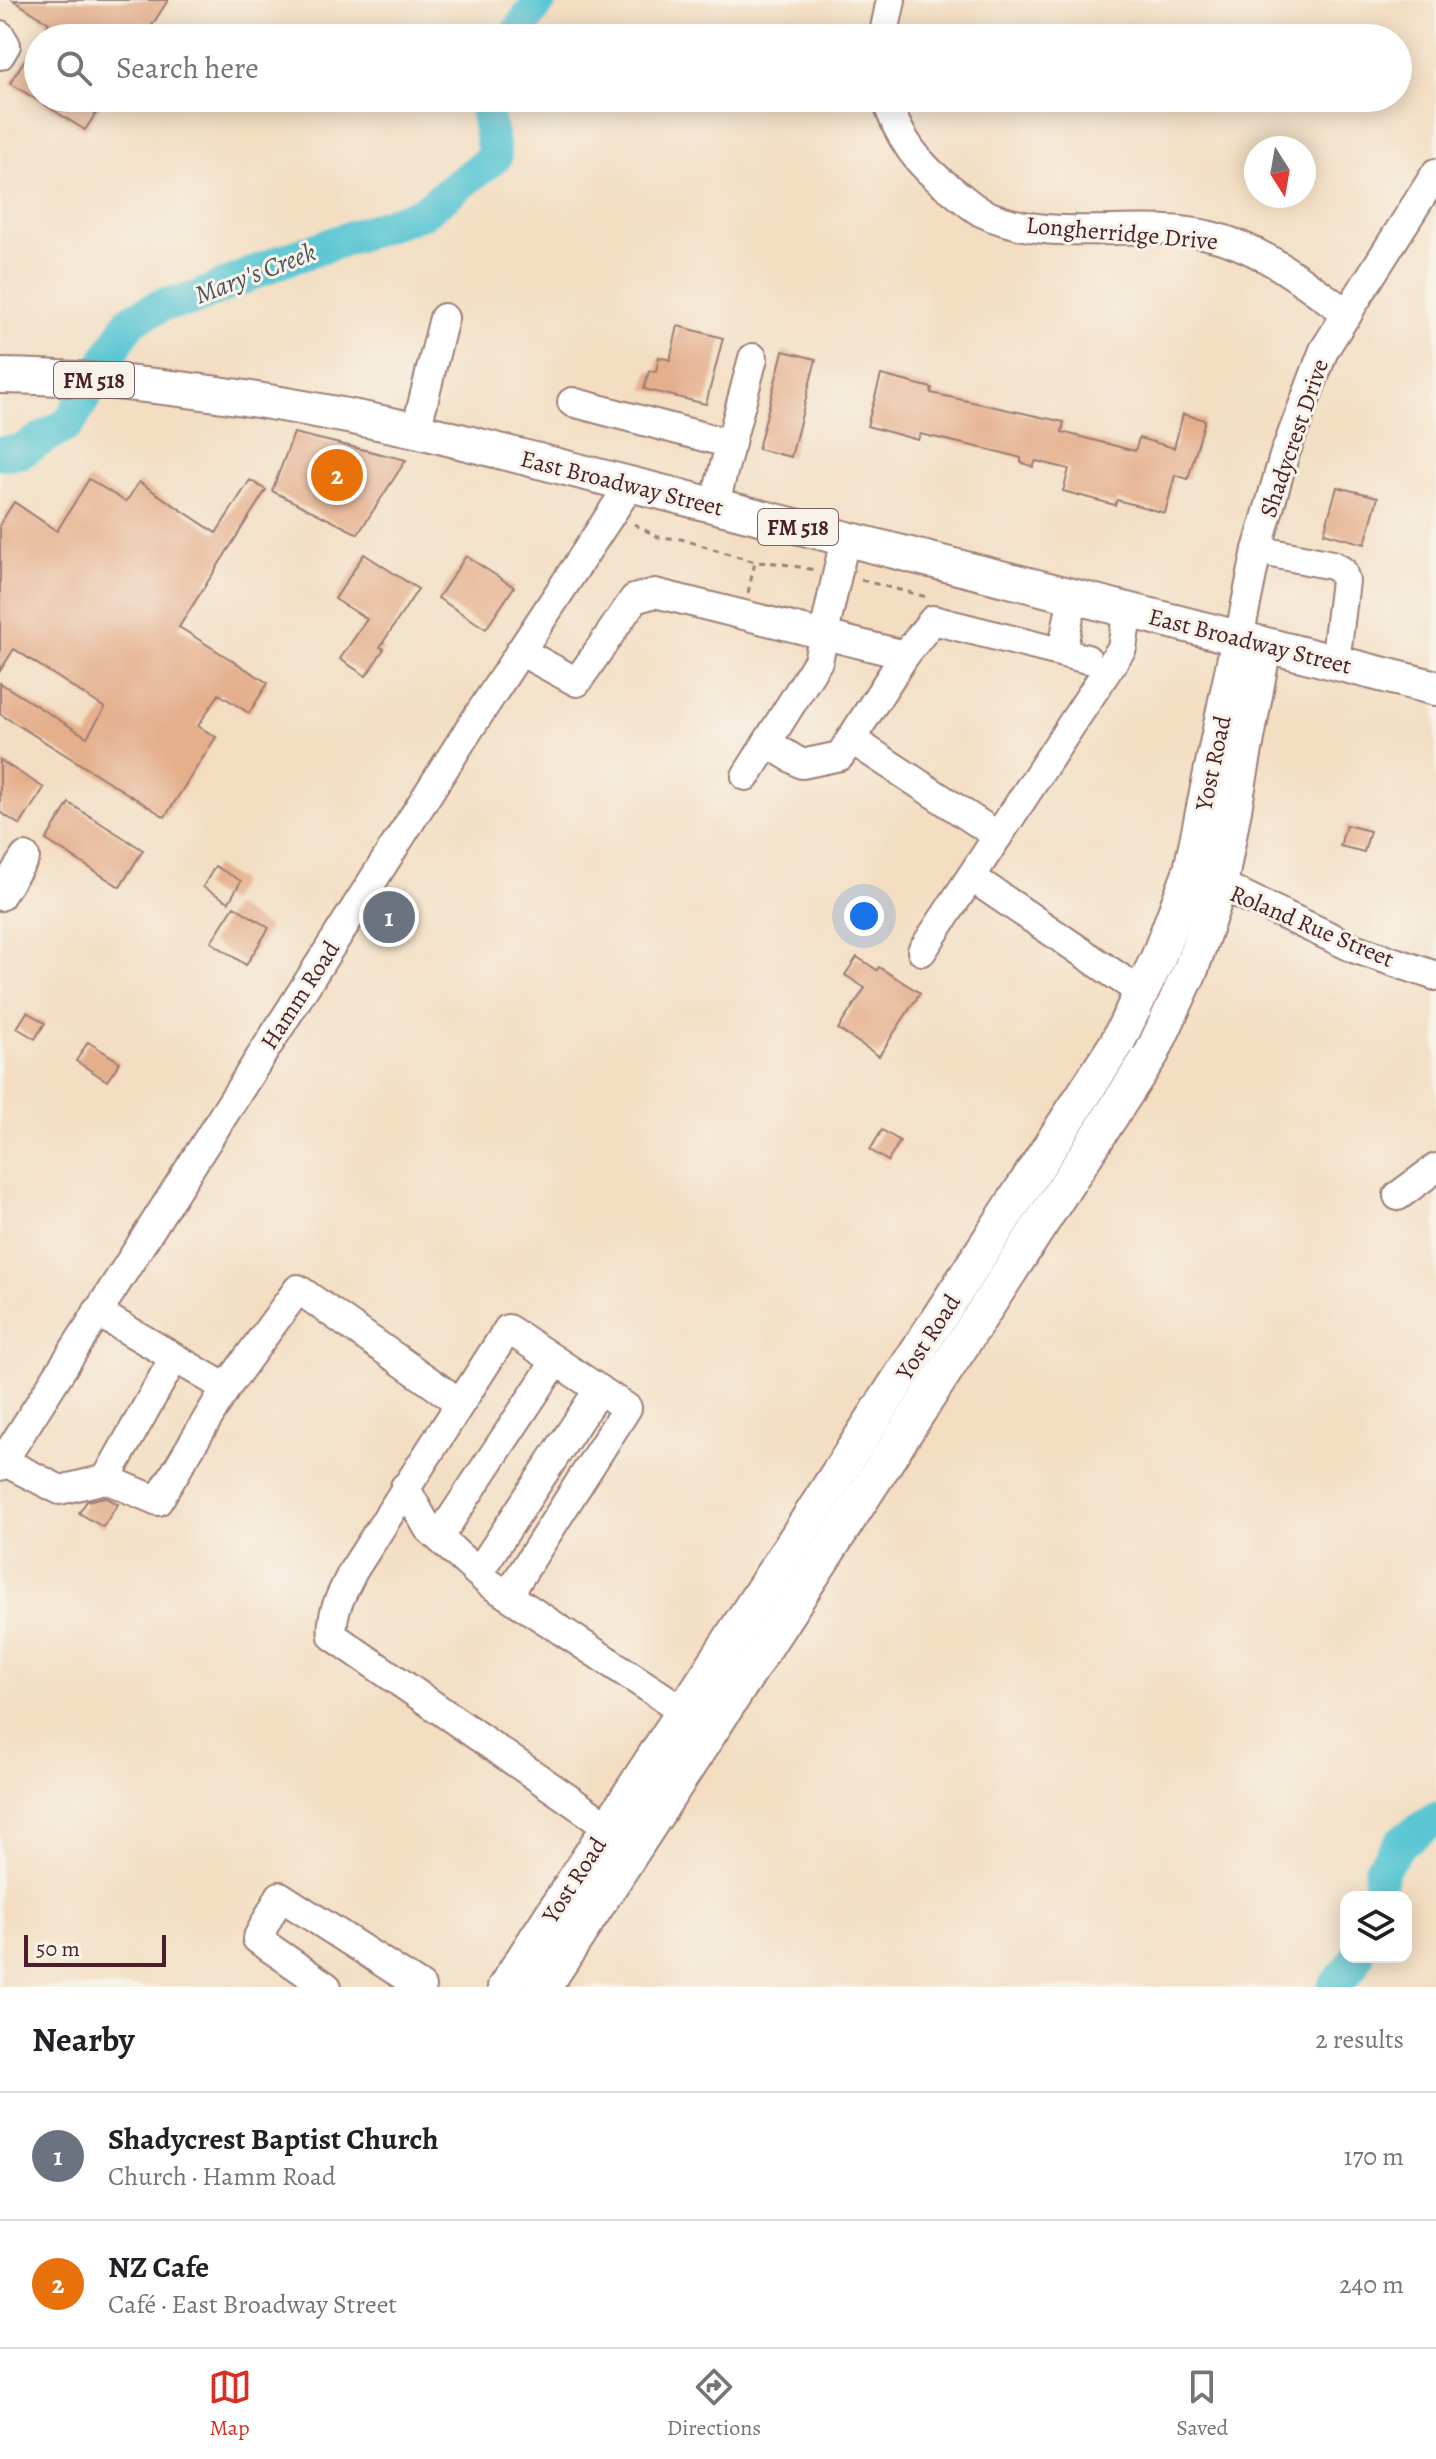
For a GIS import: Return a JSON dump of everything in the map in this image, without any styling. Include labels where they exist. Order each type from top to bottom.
[{"type":"main road","name":"East Broadway Street","points":[[16,376],[156,385],[300,406],[416,430],[620,499],[714,506],[1436,688]]},
{"type":"main road","name":"Yost Road","points":[[505,1987],[684,1711],[804,1558],[1015,1264],[1152,1053],[1191,969],[1205,878],[1252,642]]},
{"type":"main road","name":"Yost Road","points":[[544,1987],[804,1558],[987,1245],[1117,1043],[1158,958],[1205,878]]},
{"type":"main road","points":[[1142,993],[1172,1010]]},
{"type":"main road","points":[[987,1245],[1015,1264]]},
{"type":"street","points":[[886,24],[891,0]]},
{"type":"street","points":[[0,35],[6,45],[0,55]]},
{"type":"street","name":"Longherridge Drive","points":[[892,112],[904,143],[929,174],[981,212],[1023,226],[1209,235],[1253,249],[1348,314]]},
{"type":"street","name":"Shadycrest Drive","points":[[1252,642],[1257,550],[1298,414],[1324,350],[1436,173]]},
{"type":"street","points":[[416,430],[444,318]]},
{"type":"street","points":[[714,506],[753,358]]},
{"type":"street","points":[[572,402],[731,444]]},
{"type":"street","name":"Hamm Road","points":[[2,1464],[620,499]]},
{"type":"street","points":[[746,776],[818,661],[845,539]]},
{"type":"street","points":[[1257,550],[1332,565],[1342,571],[1345,581],[1335,663]]},
{"type":"street","points":[[520,651],[577,682],[634,599],[655,593],[905,655]]},
{"type":"street","points":[[767,743],[802,764],[840,756],[905,655],[933,620],[1075,656],[1073,596]]},
{"type":"street","points":[[922,951],[1122,648],[1128,610]]},
{"type":"street","points":[[851,739],[998,836]]},
{"type":"street","points":[[0,896],[25,857]]},
{"type":"street","points":[[971,877],[1142,993]]},
{"type":"street","name":"Roland Rue Street","points":[[1205,878],[1356,949],[1436,976]]},
{"type":"street","points":[[1398,1196],[1436,1168]]},
{"type":"street","points":[[2,1464],[60,1490],[106,1479],[158,1501],[226,1388],[298,1289],[460,1403]]},
{"type":"street","points":[[97,1312],[226,1388]]},
{"type":"street","points":[[508,1595],[627,1408],[508,1329],[353,1571],[335,1610],[333,1636],[609,1827]]},
{"type":"street","points":[[106,1479],[174,1358]]},
{"type":"street","points":[[434,1533],[556,1361]]},
{"type":"street","points":[[478,1573],[599,1389]]},
{"type":"street","points":[[405,1487],[434,1533],[478,1573],[684,1711]]},
{"type":"street","points":[[327,1987],[257,1939],[280,1896],[413,1985]]},
{"type":"path","points":[[620,499],[658,537],[681,539],[755,562],[803,567],[837,577],[869,580],[931,598]]},
{"type":"path","points":[[743,614],[755,562]]},
{"type":"building","points":[[13,0],[168,0],[153,24],[49,23]]},
{"type":"building","points":[[24,61],[24,92],[10,83]]},
{"type":"building","points":[[56,112],[97,112],[85,130]]},
{"type":"building","points":[[678,326],[723,338],[706,404],[644,389],[649,371],[656,372],[659,357],[670,360]]},
{"type":"building","points":[[783,351],[816,359],[791,457],[758,449]]},
{"type":"building","points":[[881,375],[932,388],[931,393],[1064,422],[1062,432],[1135,451],[1139,438],[1174,448],[1183,414],[1205,420],[1188,479],[1175,475],[1165,513],[1117,500],[1115,505],[1063,491],[1069,469],[1036,461],[1033,467],[1021,462],[1021,458],[1003,453],[920,434],[918,440],[867,426]]},
{"type":"building","points":[[294,433],[406,460],[358,534],[272,491]]},
{"type":"building","points":[[89,479],[126,502],[139,482],[216,533],[250,480],[266,490],[179,627],[268,683],[249,713],[219,694],[198,726],[216,737],[165,817],[0,714],[0,683],[87,737],[105,708],[14,649],[0,671],[0,524],[14,502],[57,531]]},
{"type":"building","points":[[1337,487],[1378,497],[1365,544],[1324,533]]},
{"type":"building","points":[[364,554],[418,589],[380,647],[384,649],[366,676],[340,659],[367,619],[335,599]]},
{"type":"building","points":[[466,556],[514,587],[486,629],[438,598]]},
{"type":"building","points":[[0,760],[44,788],[20,825],[0,812]]},
{"type":"building","points":[[69,803],[143,850],[120,887],[46,840]]},
{"type":"building","points":[[1346,825],[1370,831],[1364,852],[1340,846]]},
{"type":"building","points":[[215,866],[241,881],[229,902],[203,887]]},
{"type":"building","points":[[234,906],[269,928],[246,965],[211,942]]},
{"type":"building","points":[[857,957],[920,993],[879,1056],[838,1029],[865,988],[845,975]]},
{"type":"building","points":[[27,1012],[45,1023],[35,1039],[17,1028]]},
{"type":"building","points":[[88,1042],[120,1062],[107,1081],[76,1061]]},
{"type":"building","points":[[882,1130],[900,1141],[888,1161],[870,1150]]},
{"type":"building","points":[[105,1497],[118,1504],[103,1527],[79,1513],[87,1501]]},
{"type":"waterway","name":"Mary's Creek","points":[[524,24],[540,0]]},
{"type":"waterway","name":"Mary's Creek","points":[[0,453],[20,452],[69,423],[130,321],[164,304],[191,300],[279,262],[422,213],[495,157],[487,112]]},
{"type":"waterway","points":[[1379,1891],[1381,1869],[1401,1842],[1436,1819]]},
{"type":"waterway","points":[[1334,1987],[1354,1963]]},
{"type":"place","name":"NZ Cafe","points":[[337,475]]},
{"type":"place","name":"Shadycrest Baptist Church","points":[[389,917]]}]
